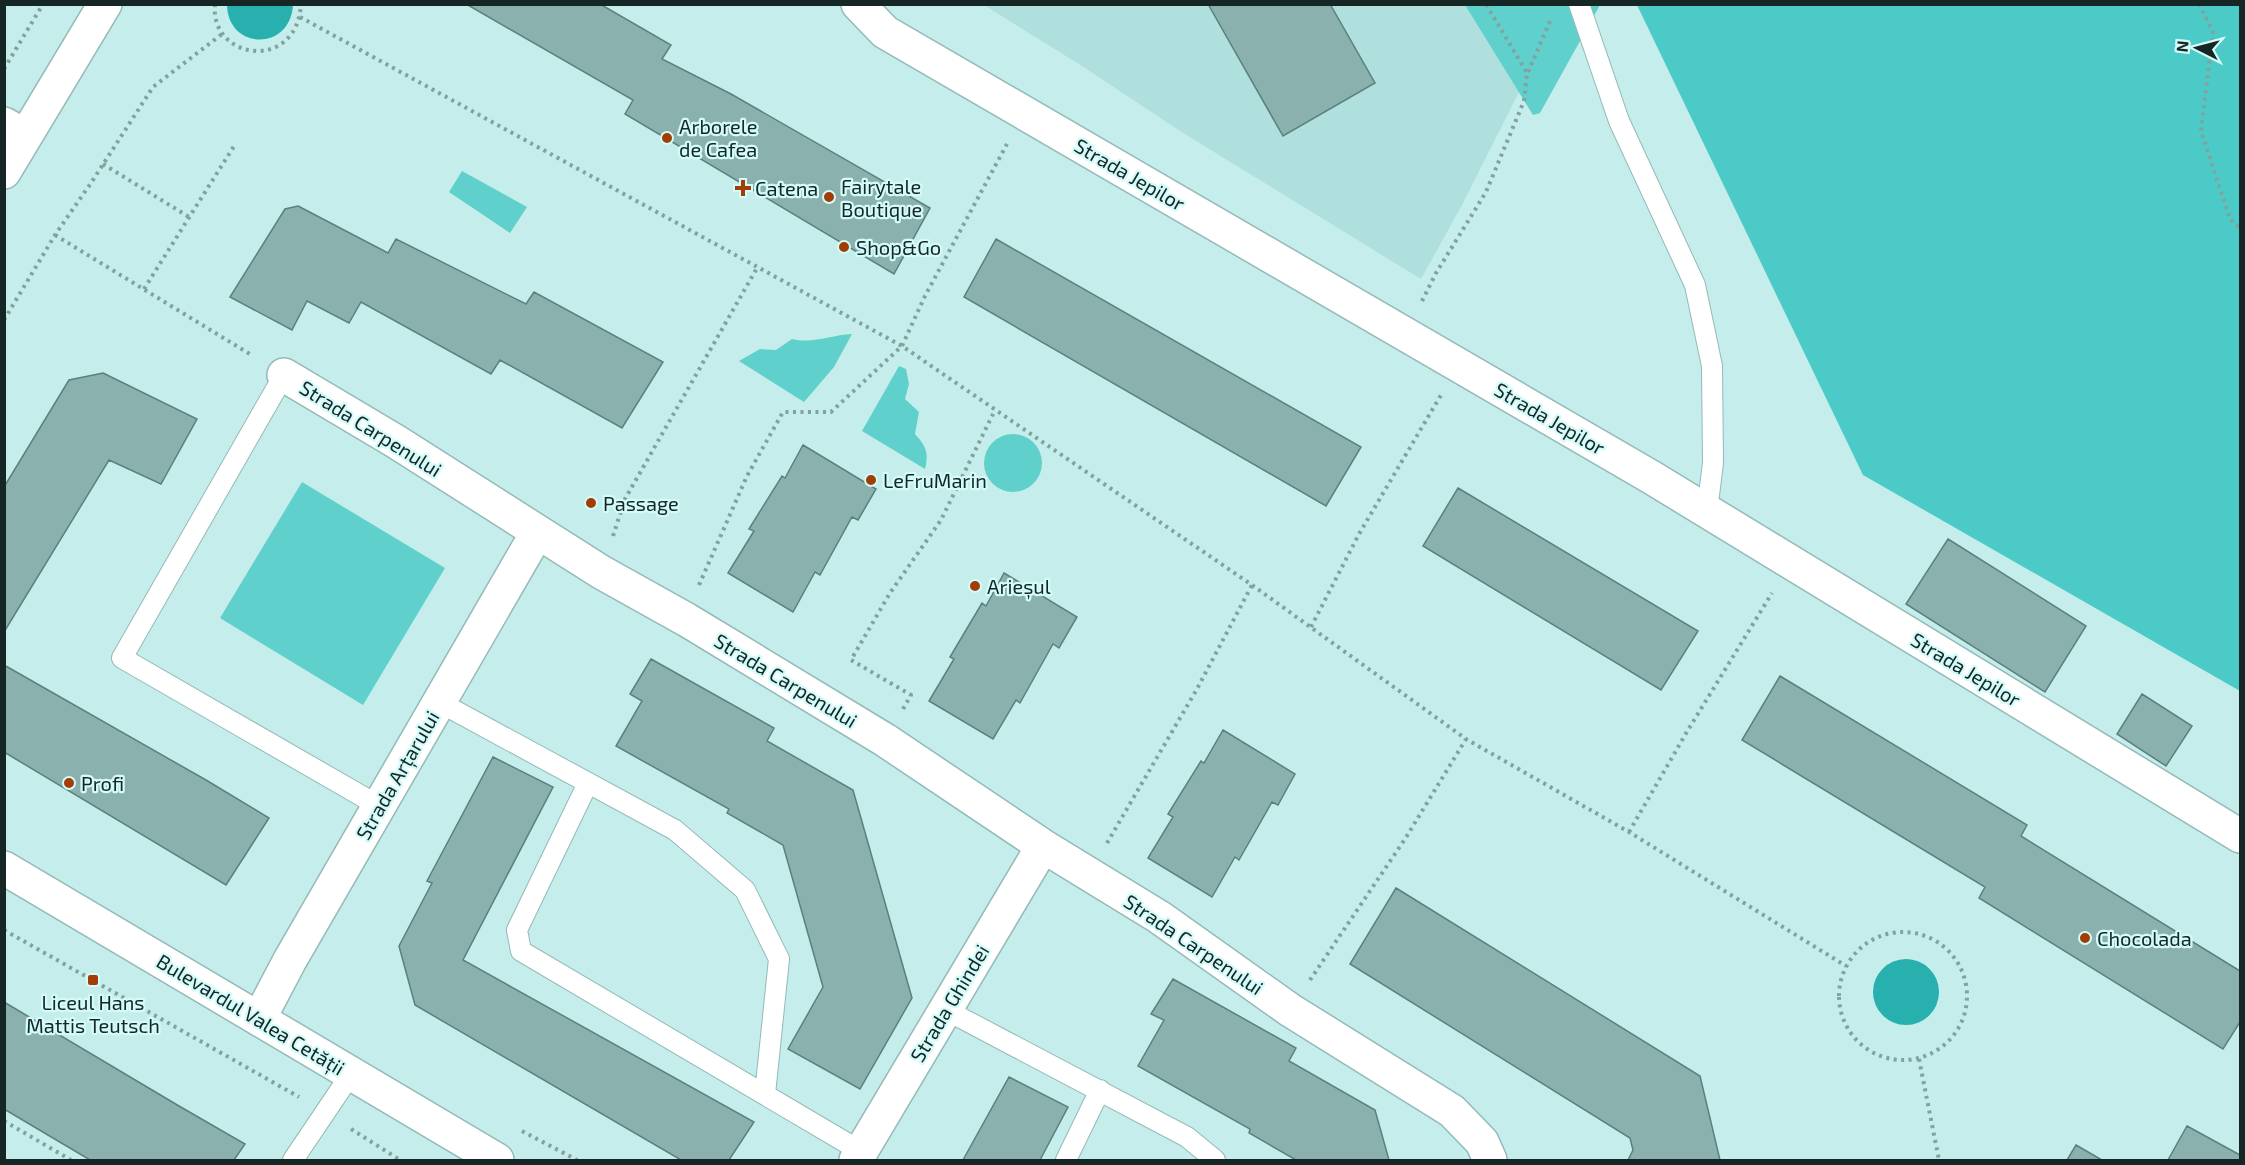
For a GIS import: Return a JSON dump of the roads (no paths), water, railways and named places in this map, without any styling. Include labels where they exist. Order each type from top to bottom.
[{"type":"street","points":[[4,172],[15,130],[105,4]]},
{"type":"street","name":"Strada Jepilor","points":[[858,4],[885,32],[1707,511],[2241,836]]},
{"type":"street","name":"Strada Carpenului","points":[[284,375],[395,441],[601,572],[687,620],[885,740],[1043,846],[1159,917],[1290,1010],[1452,1111],[1482,1142],[1490,1161]]},
{"type":"street","name":"Strada Arțarului","points":[[259,1019],[290,960],[537,533]]},
{"type":"street","name":"Strada Ghindei","points":[[859,1156],[1043,846]]},
{"type":"street","name":"Bulevardul Valea Cetății","points":[[4,868],[497,1161]]},
{"type":"lane","points":[[1579,4],[1619,121],[1695,285],[1712,366],[1713,463],[1707,511]]},
{"type":"lane","points":[[284,375],[122,658],[379,807]]},
{"type":"lane","points":[[440,702],[675,830],[745,890],[779,959],[765,1094]]},
{"type":"lane","points":[[588,783],[517,930],[521,951],[765,1094],[859,1156]]},
{"type":"lane","points":[[946,1010],[1187,1137],[1215,1161]]},
{"type":"lane","points":[[293,1161],[351,1074]]},
{"type":"lane","points":[[1066,1161],[1100,1090]]},
{"type":"place","name":"Arborele de Cafea","points":[[667,138]]},
{"type":"place","name":"Catena","points":[[743,188]]},
{"type":"place","name":"Fairytale Boutique","points":[[829,197]]},
{"type":"place","name":"Shop&Go","points":[[844,247]]},
{"type":"place","name":"LeFruMarin","points":[[871,480]]},
{"type":"place","name":"Passage","points":[[591,503]]},
{"type":"place","name":"Arieșul","points":[[975,586]]},
{"type":"place","name":"Profi","points":[[69,783]]},
{"type":"place","name":"Chocolada","points":[[2085,938]]},
{"type":"place","name":"Liceul Hans Mattis Teutsch","points":[[93,980]]}]
